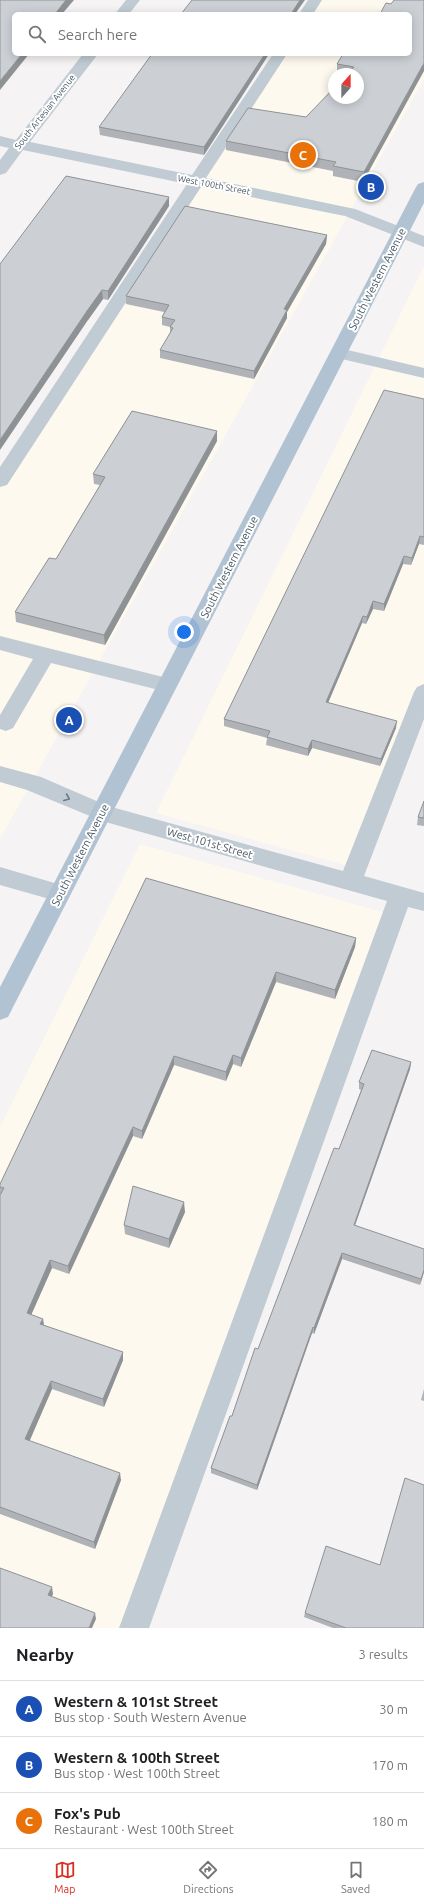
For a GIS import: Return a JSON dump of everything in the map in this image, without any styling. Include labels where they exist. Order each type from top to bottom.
[{"type":"main road","name":"South Western Avenue","points":[[0,1010],[422,194]]},
{"type":"street","points":[[124,12],[133,0]]},
{"type":"street","points":[[307,12],[315,0]]},
{"type":"street","name":"South Artesian Avenue","points":[[0,170],[89,56]]},
{"type":"street","points":[[0,481],[279,56]]},
{"type":"street","name":"West 100th Street","points":[[0,141],[349,212],[424,242]]},
{"type":"street","points":[[339,353],[423,370]]},
{"type":"street","points":[[0,643],[167,685]]},
{"type":"street","points":[[6,723],[46,654]]},
{"type":"street","points":[[350,882],[424,692]]},
{"type":"street","name":"West 101st Street","points":[[0,774],[33,783],[102,813],[412,899]]},
{"type":"street","points":[[0,876],[60,893]]},
{"type":"street","points":[[134,1628],[412,899]]},
{"type":"shaded area","points":[[316,0],[424,0],[424,79],[0,839],[0,472],[279,56],[412,56],[412,12],[308,12]]},
{"type":"shaded area","points":[[424,266],[424,692],[356,868],[156,813]]},
{"type":"shaded area","points":[[140,844],[393,915],[134,1628],[0,1628],[0,1127]]},
{"type":"building","points":[[0,0],[66,0],[57,12],[12,12],[12,56],[20,56],[0,81]]},
{"type":"building","points":[[192,0],[300,0],[292,12],[183,12]]},
{"type":"building","points":[[394,0],[424,0],[424,63],[364,172],[333,166],[336,162],[226,141],[248,108],[306,117],[328,94],[328,104],[364,104],[364,68],[353,68],[354,67],[337,64],[342,56],[412,56],[412,12],[381,12],[386,3],[391,4]]},
{"type":"building","points":[[151,56],[264,56],[204,147],[99,127]]},
{"type":"building","points":[[66,176],[169,197],[108,291],[102,290],[0,440],[0,264]]},
{"type":"building","points":[[185,206],[327,235],[284,309],[287,310],[254,371],[160,350],[173,328],[170,327],[175,320],[162,317],[169,305],[126,296]]},
{"type":"building","points":[[384,390],[424,399],[424,537],[420,536],[412,558],[404,556],[384,604],[373,601],[367,617],[363,616],[326,702],[397,721],[381,759],[312,740],[308,749],[267,737],[270,731],[224,719]]},
{"type":"building","points":[[132,411],[217,431],[104,635],[15,612],[49,558],[56,559],[105,477],[93,474]]},
{"type":"building","points":[[424,801],[424,818],[418,817]]},
{"type":"building","points":[[146,878],[356,938],[335,990],[276,972],[241,1058],[233,1055],[226,1072],[174,1056],[142,1131],[133,1127],[68,1266],[50,1260],[27,1313],[43,1319],[40,1324],[123,1352],[103,1399],[51,1381],[25,1439],[120,1473],[94,1542],[0,1507],[0,1195],[4,1188],[0,1187],[0,1184]]},
{"type":"building","points":[[372,1050],[411,1062],[354,1225],[424,1249],[424,1270],[421,1279],[342,1253],[314,1328],[313,1327],[257,1485],[211,1468],[230,1416],[232,1416],[255,1348],[258,1349],[334,1148],[339,1149],[364,1084],[359,1082]]},
{"type":"building","points":[[133,1186],[184,1202],[169,1239],[124,1225]]},
{"type":"building","points":[[405,1478],[424,1485],[424,1628],[346,1628],[305,1613],[326,1546],[380,1565]]},
{"type":"building","points":[[0,1568],[52,1587],[48,1595],[95,1613],[89,1628],[0,1628]]},
{"type":"place","name":"Fox's Pub","points":[[303,155]]},
{"type":"place","name":"Western & 100th Street","points":[[371,187]]},
{"type":"place","name":"Western & 101st Street","points":[[69,720]]}]
